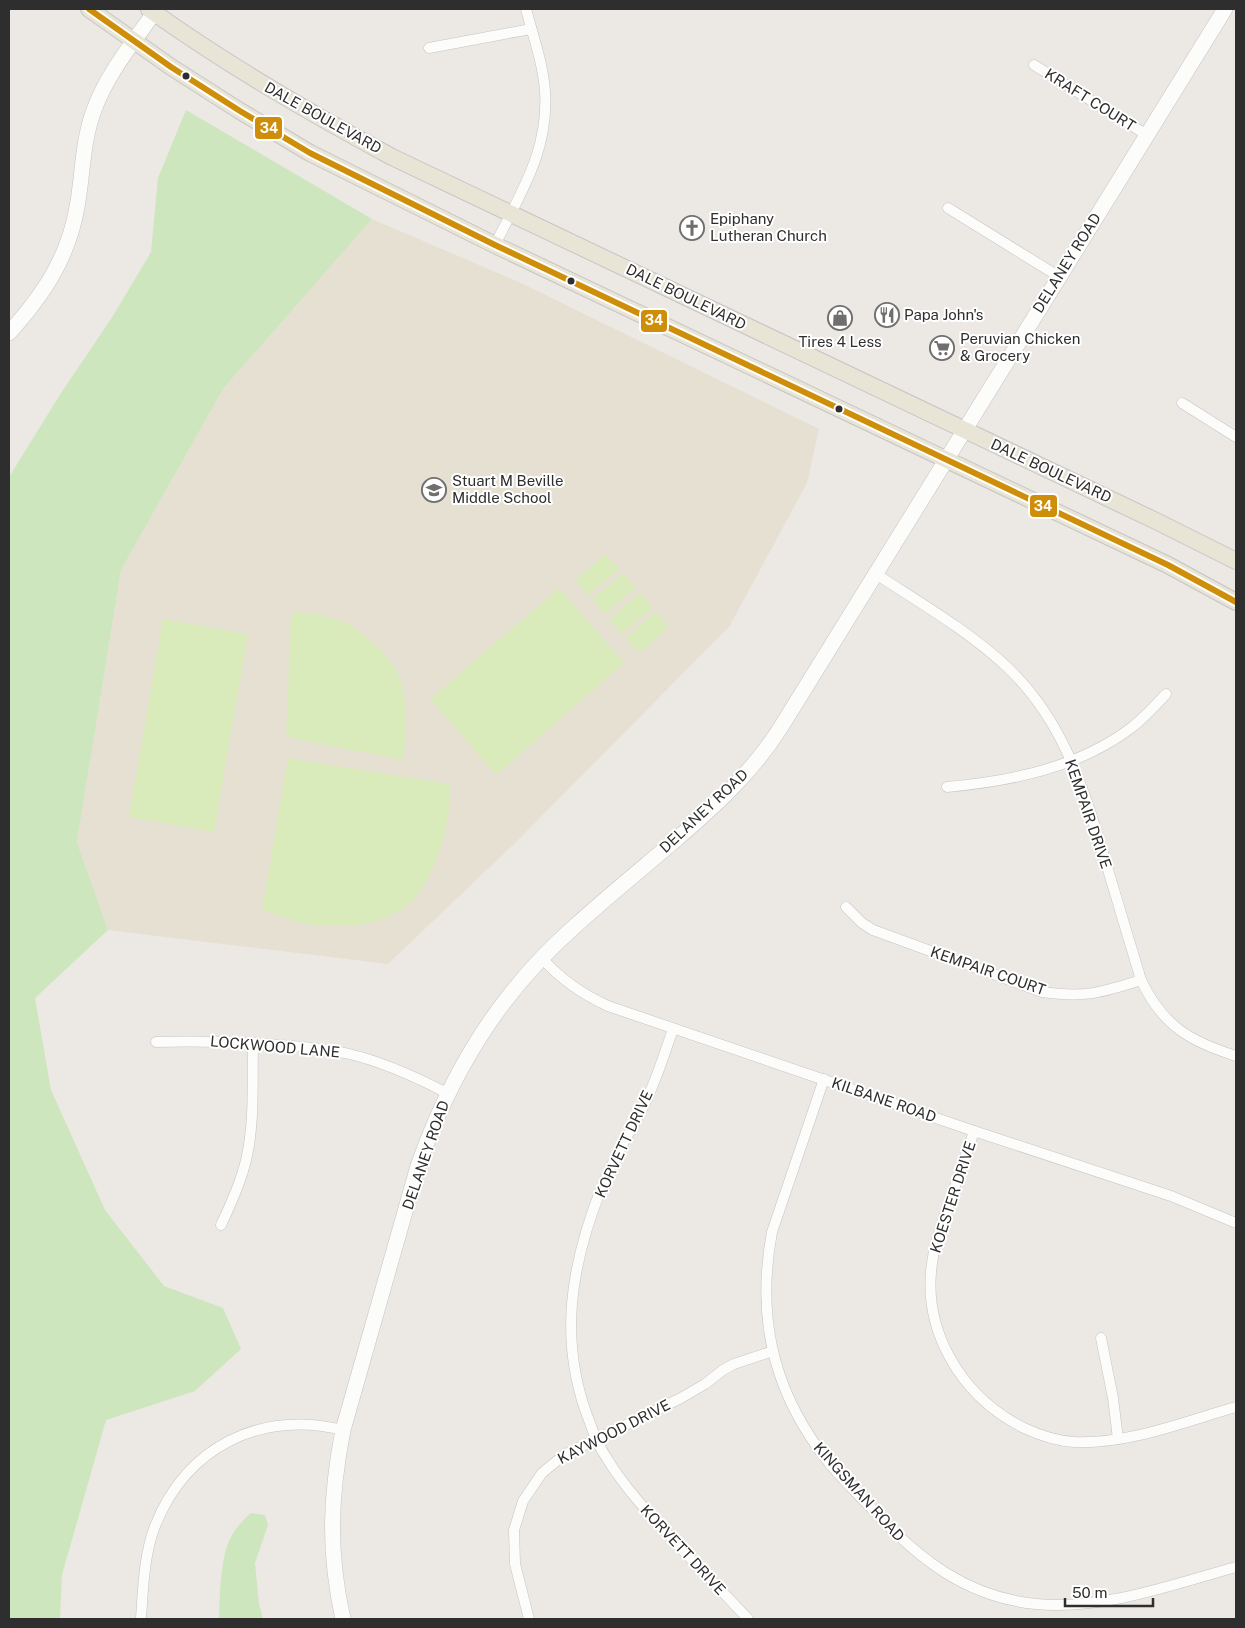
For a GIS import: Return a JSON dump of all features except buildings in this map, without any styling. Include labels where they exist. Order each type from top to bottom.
[{"type":"main road","points":[[89,9],[178,72],[291,142],[495,245],[1168,565],[1236,602]]},
{"type":"main road","name":"DALE BOULEVARD","points":[[154,10],[253,79],[392,157],[1150,518],[1236,562]]},
{"type":"street","points":[[495,245],[533,169],[543,130],[545,90],[542,68],[526,9]]},
{"type":"street","name":"DELANEY ROAD","points":[[343,1619],[334,1569],[332,1502],[335,1469],[343,1430],[418,1166],[430,1131],[447,1094],[470,1052],[494,1015],[542,958],[573,928],[704,816],[742,778],[779,730],[1058,276],[1225,9]]},
{"type":"street","points":[[9,333],[42,293],[66,249],[77,206],[84,150],[93,111],[101,91],[112,72],[154,10]]},
{"type":"street","points":[[429,48],[531,29]]},
{"type":"street","name":"KRAFT COURT","points":[[1034,65],[1146,135]]},
{"type":"street","points":[[948,208],[1058,276]]},
{"type":"street","points":[[1182,403],[1236,437]]},
{"type":"street","name":"KEMPAIR DRIVE","points":[[876,574],[965,632],[1007,667],[1045,710],[1071,761],[1088,803],[1141,980],[1154,1004],[1172,1025],[1187,1036],[1203,1045],[1236,1056]]},
{"type":"street","points":[[947,787],[1007,779],[1045,770],[1071,761],[1112,742],[1132,728],[1166,694]]},
{"type":"street","name":"KEMPAIR COURT","points":[[846,906],[862,923],[873,930],[1042,992],[1085,995],[1105,992],[1141,980]]},
{"type":"street","name":"KILBANE ROAD","points":[[542,958],[559,976],[589,997],[608,1006],[1171,1196],[1236,1223]]},
{"type":"street","name":"KORVETT DRIVE","points":[[673,1029],[662,1063],[644,1105],[615,1157],[603,1185],[583,1242],[571,1306],[572,1360],[584,1409],[596,1439],[610,1463],[640,1504],[748,1619]]},
{"type":"street","name":"LOCKWOOD LANE","points":[[156,1042],[253,1043],[325,1049],[349,1054],[397,1069],[447,1094]]},
{"type":"street","points":[[221,1225],[235,1194],[248,1150],[252,1116],[253,1043]]},
{"type":"street","name":"KINGSMAN ROAD","points":[[824,1079],[778,1212],[769,1250],[765,1279],[765,1305],[773,1351],[781,1380],[805,1430],[820,1452],[912,1550],[933,1566],[956,1579],[984,1592],[1004,1598],[1035,1604],[1098,1603],[1236,1567]]},
{"type":"street","name":"KOESTER DRIVE","points":[[974,1131],[937,1237],[931,1277],[932,1298],[942,1339],[950,1360],[963,1380],[982,1399],[1007,1418],[1034,1432],[1053,1439],[1074,1442],[1097,1442],[1118,1439],[1236,1407]]},
{"type":"street","points":[[1101,1338],[1113,1398],[1118,1439]]},
{"type":"street","name":"KAYWOOD DRIVE","points":[[529,1619],[516,1564],[514,1542],[518,1514],[534,1483],[551,1464],[564,1455],[682,1398],[734,1364],[773,1351]]},
{"type":"street","points":[[140,1619],[144,1573],[148,1549],[155,1527],[166,1502],[190,1469],[225,1444],[245,1434],[266,1428],[306,1423],[343,1430]]},
{"type":"shaded area","points":[[372,219],[521,283],[819,429],[807,483],[729,627],[515,843],[388,964],[108,930],[77,842],[121,570],[223,389]]},
{"type":"green space","points":[[186,110],[372,219],[223,389],[121,570],[77,842],[108,930],[35,998],[51,1090],[105,1210],[164,1286],[223,1308],[241,1349],[195,1391],[106,1420],[62,1575],[60,1619],[9,1619],[9,477],[61,393],[113,316],[151,252],[158,178]]},
{"type":"green space","points":[[606,554],[619,569],[588,595],[575,580]]},
{"type":"green space","points":[[623,573],[636,588],[605,614],[592,599]]},
{"type":"green space","points":[[559,588],[624,663],[496,775],[430,699]]},
{"type":"green space","points":[[640,593],[653,608],[622,634],[609,619]]},
{"type":"green space","points":[[291,612],[310,613],[348,624],[365,635],[393,665],[404,693],[406,726],[403,760],[286,737]]},
{"type":"green space","points":[[656,612],[669,627],[640,653],[626,638]]},
{"type":"green space","points":[[163,619],[248,634],[214,832],[129,817]]},
{"type":"green space","points":[[288,758],[449,784],[448,819],[435,862],[421,890],[403,909],[380,920],[341,926],[302,923],[262,910]]},
{"type":"green space","points":[[251,1513],[265,1515],[268,1525],[255,1563],[259,1604],[263,1619],[219,1619],[221,1579],[226,1549],[236,1529]]},
{"type":"transit line","name":"34","points":[[89,9],[171,67],[310,153],[495,245],[1168,565],[1236,602]]},
{"type":"place","name":"Epiphany Lutheran Church","points":[[692,228]]},
{"type":"place","name":"Papa John's","points":[[887,315]]},
{"type":"place","name":"Tires 4 Less","points":[[840,318]]},
{"type":"place","name":"Peruvian Chicken & Grocery","points":[[942,348]]},
{"type":"place","name":"Stuart M Beville Middle School","points":[[434,490]]}]
